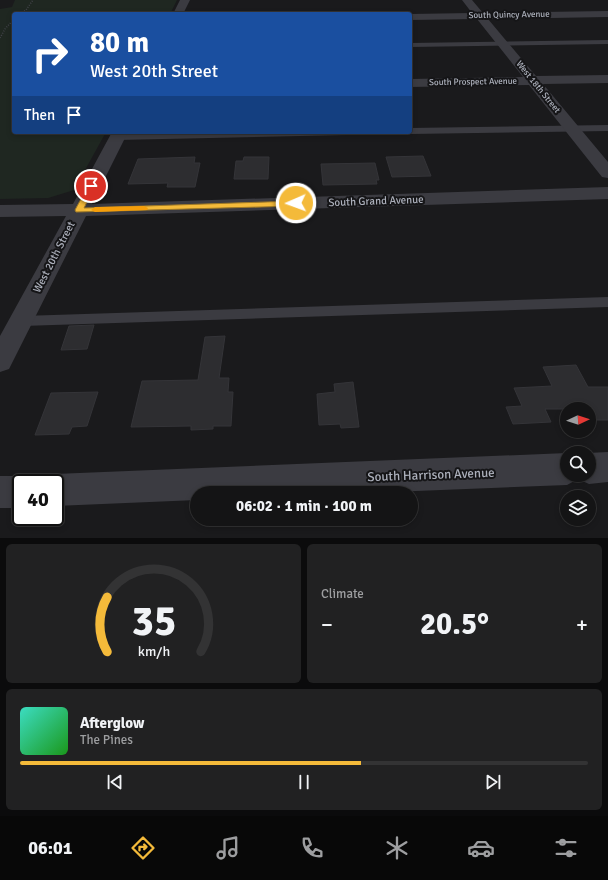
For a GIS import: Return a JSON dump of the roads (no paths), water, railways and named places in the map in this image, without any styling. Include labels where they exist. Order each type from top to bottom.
[{"type":"street","points":[[179,12],[185,0]]},
{"type":"street","name":"West 18th Street","points":[[467,0],[482,16],[532,81],[608,173]]},
{"type":"street","name":"South Quincy Avenue","points":[[412,17],[608,14]]},
{"type":"street","name":"South Prospect Avenue","points":[[412,83],[608,79]]},
{"type":"street","name":"West 20th Street","points":[[0,361],[118,134]]},
{"type":"street","name":"South Grand Avenue","points":[[0,211],[78,210],[608,193]]},
{"type":"street","points":[[596,468],[608,467]]},
{"type":"street","name":"South Harrison Avenue","points":[[64,490],[560,469]]},
{"type":"street","points":[[0,492],[12,492]]},
{"type":"lane","points":[[412,45],[608,42]]},
{"type":"lane","points":[[412,131],[608,128]]},
{"type":"lane","points":[[22,321],[608,302]]}]
